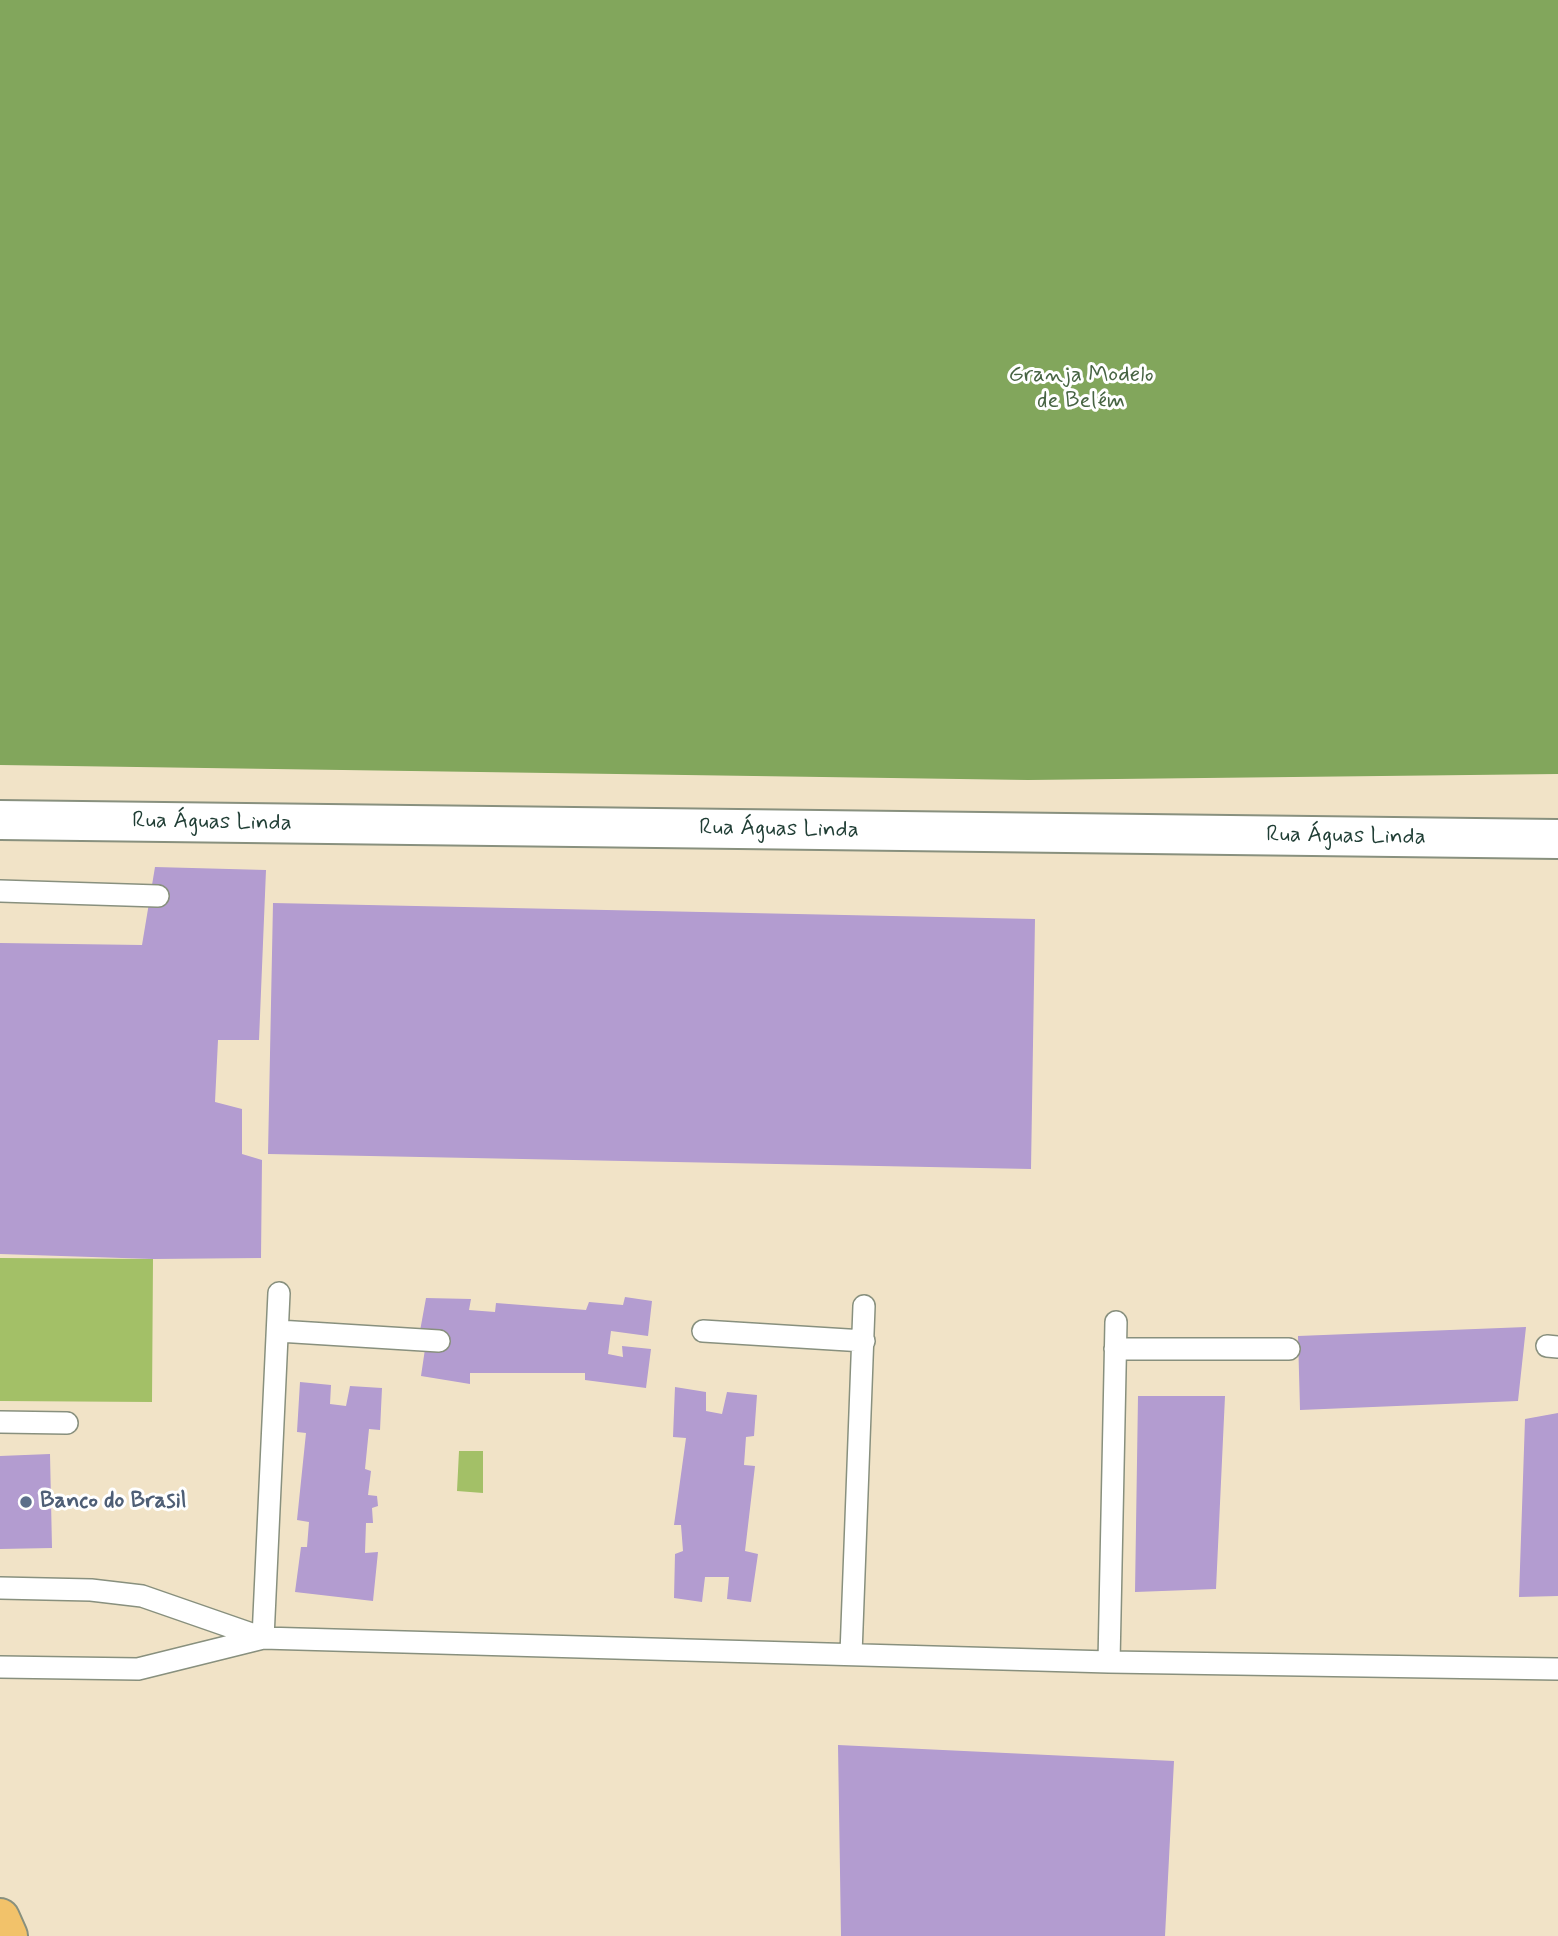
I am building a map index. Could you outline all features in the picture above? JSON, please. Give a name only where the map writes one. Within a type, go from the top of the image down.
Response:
[{"type":"highway","points":[[0,1918],[8,1936]]},
{"type":"street","name":"Rua Águas Linda","points":[[0,820],[1558,839]]},
{"type":"lane","points":[[0,891],[158,896]]},
{"type":"lane","points":[[263,1638],[279,1293]]},
{"type":"lane","points":[[851,1654],[864,1306]]},
{"type":"lane","points":[[1109,1662],[1116,1322]]},
{"type":"lane","points":[[278,1331],[439,1341]]},
{"type":"lane","points":[[703,1331],[864,1342]]},
{"type":"lane","points":[[1115,1349],[1289,1349]]},
{"type":"lane","points":[[0,1422],[67,1423]]},
{"type":"lane","points":[[0,1588],[127,1593],[263,1638]]},
{"type":"lane","points":[[0,1667],[138,1669],[263,1638],[1109,1662],[1558,1669]]},
{"type":"green space","name":"Granja Modelo de Belém","points":[[0,0],[1558,0],[1558,774],[1028,780],[0,765]]},
{"type":"green space","points":[[0,1258],[153,1259],[152,1402],[0,1401]]},
{"type":"green space","points":[[459,1451],[483,1451],[483,1493],[457,1491]]},
{"type":"building","points":[[155,867],[266,870],[259,1040],[218,1040],[215,1102],[242,1109],[242,1154],[262,1160],[261,1258],[153,1259],[0,1254],[0,943],[142,945]]},
{"type":"building","points":[[273,903],[1035,919],[1031,1169],[268,1154]]},
{"type":"building","points":[[625,1297],[652,1301],[648,1336],[611,1331],[608,1354],[623,1357],[622,1346],[651,1349],[646,1388],[585,1380],[585,1373],[470,1373],[470,1384],[421,1376],[425,1349],[443,1348],[448,1334],[420,1331],[426,1298],[471,1299],[469,1310],[495,1312],[496,1303],[586,1310],[589,1302],[623,1305]]},
{"type":"building","points":[[1526,1327],[1518,1401],[1300,1410],[1298,1336]]},
{"type":"building","points":[[300,1382],[331,1385],[330,1404],[346,1406],[350,1386],[382,1388],[380,1430],[369,1429],[365,1469],[371,1471],[368,1495],[377,1496],[378,1506],[372,1508],[373,1523],[366,1523],[365,1553],[378,1552],[373,1601],[295,1592],[301,1547],[307,1547],[309,1522],[297,1520],[306,1433],[297,1432]]},
{"type":"building","points":[[675,1387],[706,1392],[706,1411],[722,1414],[727,1392],[757,1395],[754,1436],[746,1437],[744,1465],[755,1466],[745,1551],[758,1554],[751,1602],[727,1599],[729,1577],[705,1577],[702,1602],[674,1598],[675,1554],[683,1551],[681,1525],[674,1525],[686,1438],[673,1437]]},
{"type":"building","points":[[1138,1396],[1225,1396],[1216,1589],[1135,1592]]},
{"type":"building","points":[[1558,1413],[1558,1596],[1519,1597],[1525,1419]]},
{"type":"building","name":"Banco do Brasil","points":[[50,1454],[52,1548],[0,1549],[0,1456]]},
{"type":"building","points":[[838,1745],[1174,1761],[1165,1936],[841,1936]]},
{"type":"place","name":"Banco do Brasil","points":[[26,1502]]}]
